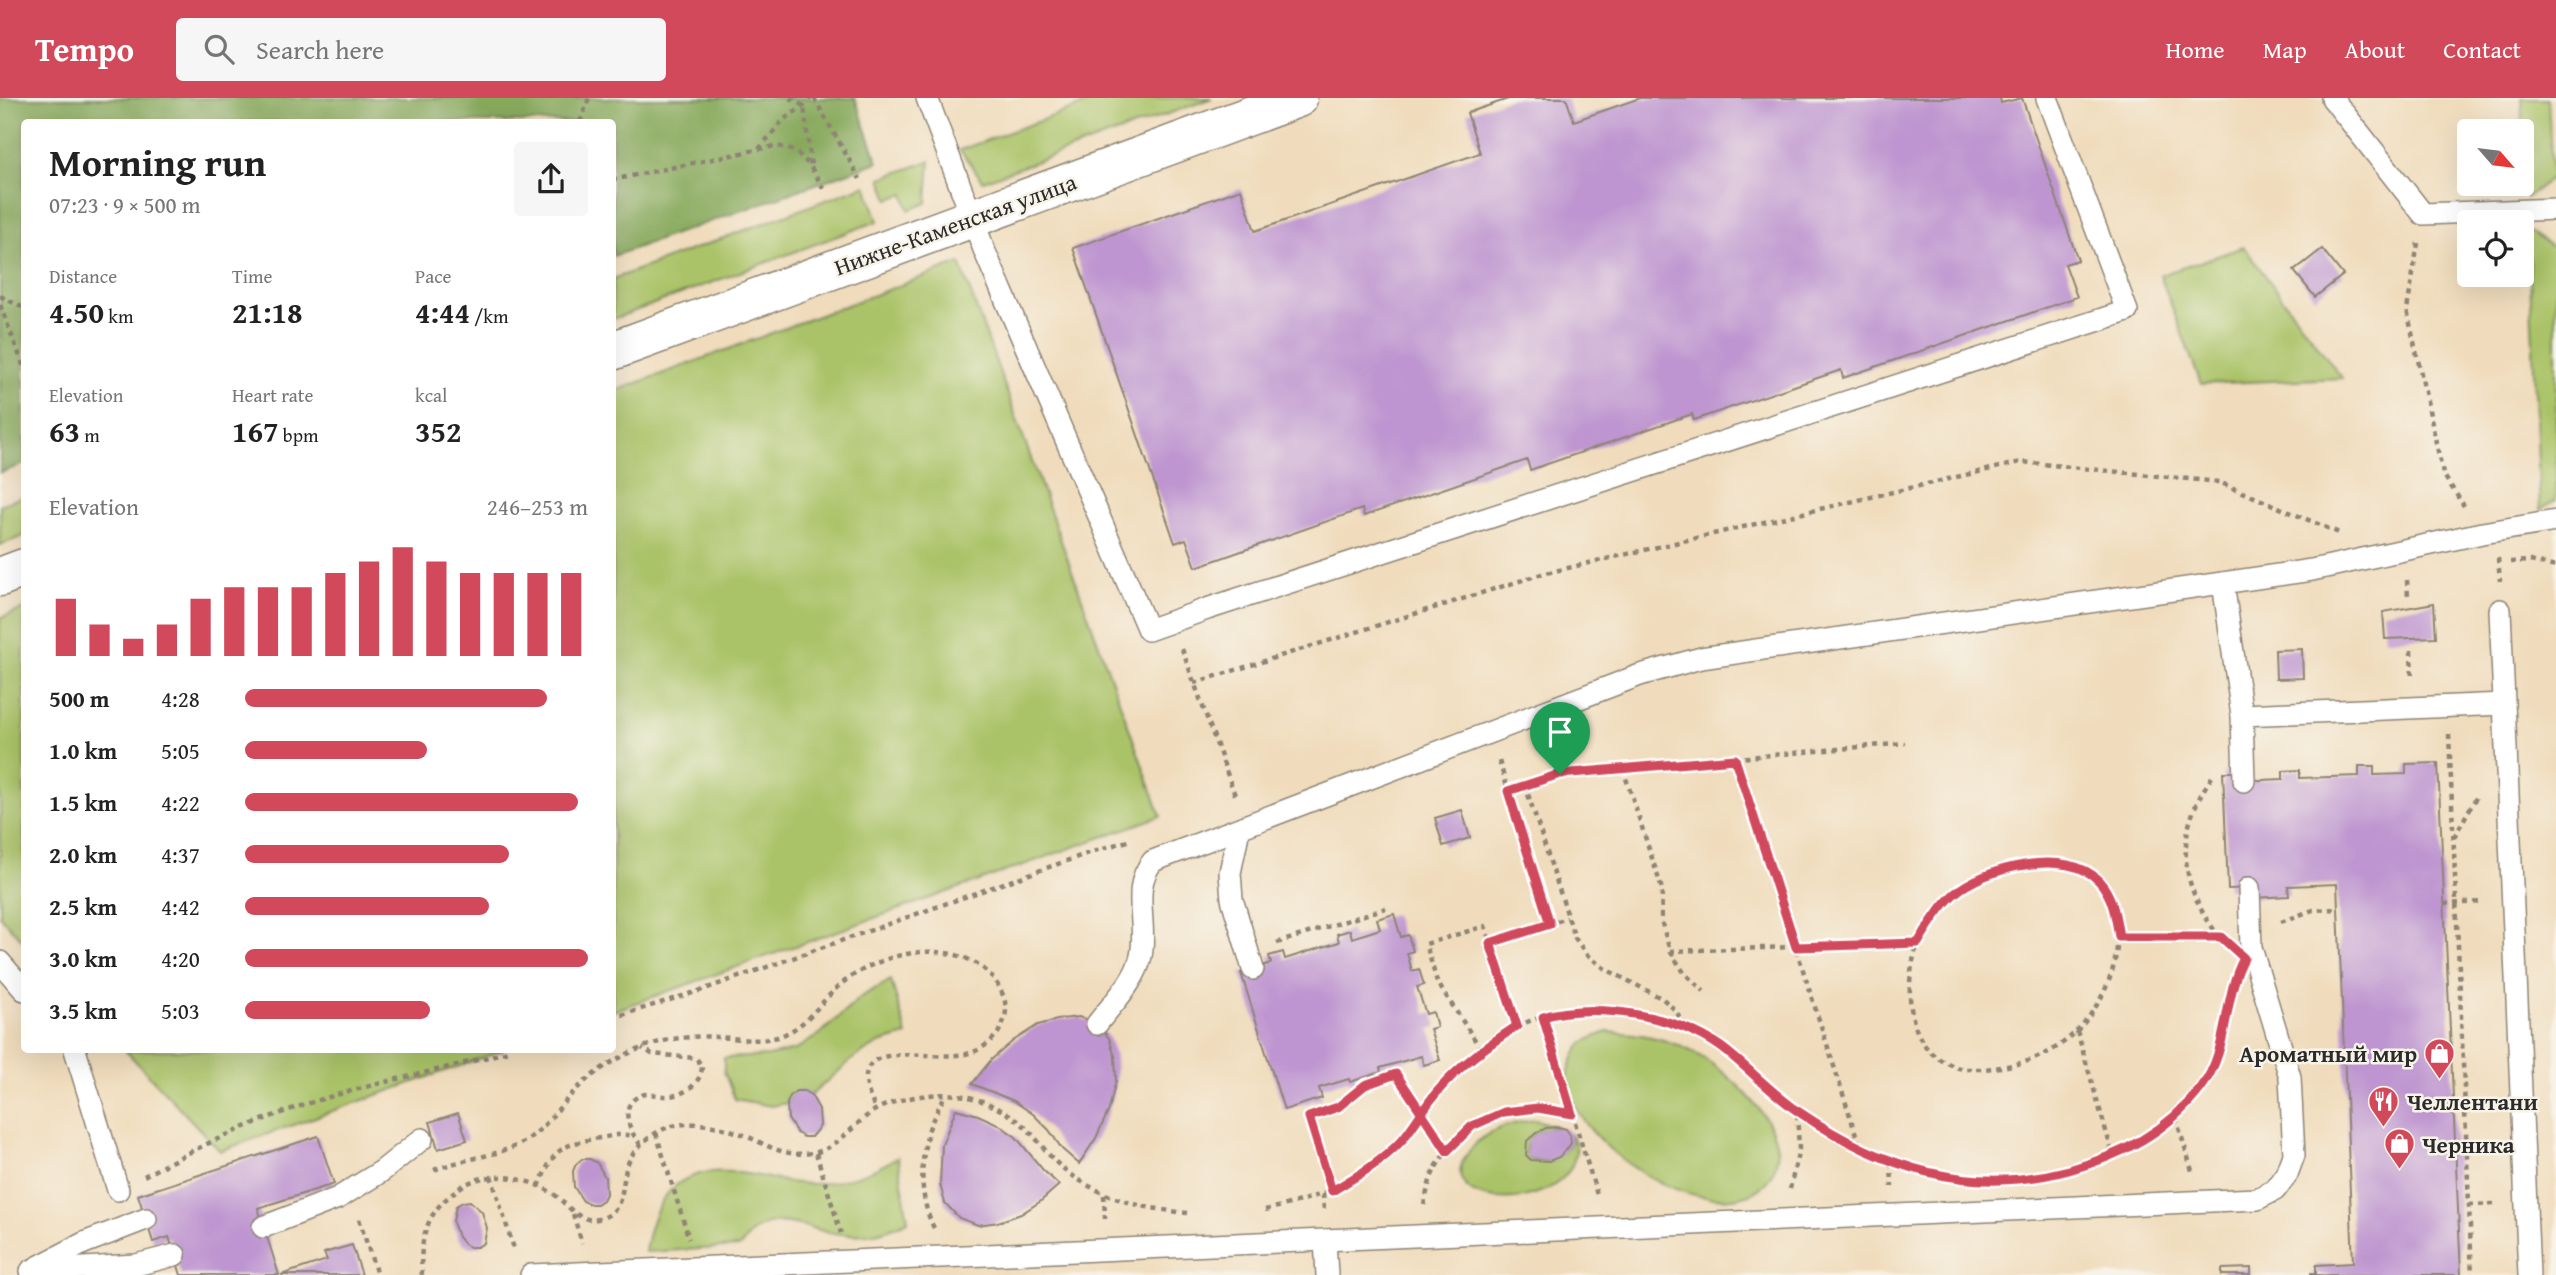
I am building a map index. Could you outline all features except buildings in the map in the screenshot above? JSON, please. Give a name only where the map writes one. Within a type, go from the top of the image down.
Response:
[{"type":"street","name":"Нижне-Каменская улица","points":[[616,350],[1298,98]]},
{"type":"street","points":[[0,577],[21,569]]},
{"type":"lane","points":[[928,98],[971,218],[1148,631],[2127,311],[2047,98]]},
{"type":"lane","points":[[2332,98],[2423,214],[2556,209]]},
{"type":"lane","points":[[1097,1024],[1136,972],[1142,955],[1141,884],[1144,871],[1153,861],[1640,675],[1701,658],[2312,570],[2482,533],[2556,521]]},
{"type":"lane","points":[[2223,583],[2242,715],[2244,781]]},
{"type":"lane","points":[[2500,610],[2529,1275]]},
{"type":"lane","points":[[2242,715],[2504,704]]},
{"type":"lane","points":[[1242,827],[1230,873],[1231,899],[1250,960]]},
{"type":"lane","points":[[525,1269],[698,1268],[2257,1199],[2275,1190],[2287,1174],[2294,1156],[2290,1077],[2247,953],[2249,888]]},
{"type":"lane","points":[[0,962],[21,986]]},
{"type":"lane","points":[[76,1053],[118,1189]]},
{"type":"lane","points":[[263,1227],[338,1198],[382,1171],[422,1139]]},
{"type":"lane","points":[[27,1273],[84,1243],[146,1219]]},
{"type":"lane","points":[[1325,1240],[1326,1275]]},
{"type":"lane","points":[[27,1273],[136,1265],[175,1255]]},
{"type":"path","points":[[581,119],[589,98]]},
{"type":"path","points":[[790,98],[804,107]]},
{"type":"path","points":[[758,149],[783,120],[813,98],[860,179]]},
{"type":"path","points":[[804,107],[811,167]]},
{"type":"path","points":[[616,179],[758,149],[786,147],[798,152],[811,167],[825,191]]},
{"type":"path","points":[[2423,214],[2407,310],[2442,474],[2482,533]]},
{"type":"path","points":[[0,296],[21,306]]},
{"type":"path","points":[[0,305],[21,359]]},
{"type":"path","points":[[0,322],[6,319]]},
{"type":"path","points":[[1194,683],[1542,573],[2021,462],[2219,482],[2387,554]]},
{"type":"path","points":[[2498,562],[2530,561],[2556,567]]},
{"type":"path","points":[[2407,576],[2408,597]]},
{"type":"path","points":[[1172,622],[1242,827]]},
{"type":"path","points":[[2449,740],[2472,1275]]},
{"type":"path","points":[[1508,791],[1560,774],[1905,743]]},
{"type":"path","points":[[1496,753],[1550,924]]},
{"type":"path","points":[[1735,759],[1861,1150]]},
{"type":"path","points":[[1623,769],[1662,889],[1661,920],[1670,951],[1685,974],[1704,991]]},
{"type":"path","points":[[2209,782],[2189,822],[2185,847],[2186,870],[2204,918],[2221,937],[2247,953]]},
{"type":"path","points":[[1525,785],[1575,938],[1587,955],[1604,968],[1673,1007],[1691,1031]]},
{"type":"path","points":[[616,1017],[702,990],[1103,848],[1130,841]]},
{"type":"path","points":[[2023,863],[2081,869],[2099,881],[2114,907],[2119,937],[2112,970],[2099,1003],[2077,1031],[2053,1050],[2026,1062],[1988,1069],[1961,1069],[1937,1058],[1920,1039],[1912,1013],[1909,978],[1918,943],[1934,917],[1954,893],[1991,872],[2023,863]]},
{"type":"path","points":[[2444,904],[2513,901]]},
{"type":"path","points":[[1250,960],[1386,908]]},
{"type":"path","points":[[2038,1176],[2069,1170],[2113,1155],[2142,1142],[2176,1118],[2203,1085],[2221,1048],[2231,992],[2247,953],[2268,930],[2289,917],[2313,910],[2337,909]]},
{"type":"path","points":[[1490,943],[1567,918]]},
{"type":"path","points":[[1481,1049],[1437,982],[1426,944],[1485,926],[1517,1026]]},
{"type":"path","points":[[2119,937],[2221,937]]},
{"type":"path","points":[[1670,951],[1918,943]]},
{"type":"path","points":[[424,1175],[447,1165],[523,1142],[548,1124],[571,1094],[620,1056],[677,1038],[715,1037],[743,1040],[784,1035],[804,1022],[841,984],[876,964],[911,953],[937,950],[955,954],[976,964],[990,975],[1001,991],[1006,1009],[1002,1027],[993,1041],[973,1052],[952,1056],[899,1053],[883,1055],[872,1062],[867,1073],[867,1091],[876,1110]]},
{"type":"path","points":[[1257,1212],[1310,1200],[1359,1176],[1401,1141],[1437,1092],[1481,1049],[1517,1026],[1564,1011],[1617,1012],[1659,1020],[1691,1031],[1718,1045],[1797,1111],[1861,1150],[1891,1163],[1932,1174],[1974,1180]]},
{"type":"path","points":[[1543,1017],[1607,1227]]},
{"type":"path","points":[[2077,1031],[2113,1155]]},
{"type":"path","points":[[641,1048],[652,1054],[696,1058],[702,1066],[702,1075],[682,1093],[669,1097],[642,1094],[632,1101],[627,1123],[641,1145]]},
{"type":"path","points":[[118,1189],[260,1119],[351,1091],[463,1065],[501,1053]]},
{"type":"path","points":[[1332,1191],[1309,1117],[1338,1107],[1365,1085],[1396,1074],[1447,1151]]},
{"type":"path","points":[[945,1096],[927,1134],[921,1177],[928,1219],[948,1257]]},
{"type":"path","points":[[422,1275],[420,1251],[428,1223],[444,1199],[468,1182],[491,1176],[519,1179],[550,1192],[573,1213],[587,1219],[603,1217],[615,1209],[622,1196],[629,1160],[641,1145],[656,1133],[678,1124],[707,1125],[734,1131],[768,1148],[793,1155],[816,1153],[837,1142],[876,1110],[909,1098],[965,1096],[999,1110],[1026,1127],[1044,1151],[1068,1172],[1104,1195],[1150,1209],[1194,1214]]},
{"type":"path","points":[[1424,1236],[1424,1206],[1432,1177],[1447,1151],[1472,1126],[1504,1112],[1538,1108],[1572,1114]]},
{"type":"path","points":[[1772,1220],[1791,1186],[1800,1149],[1797,1111]]},
{"type":"path","points":[[2176,1118],[2201,1202]]},
{"type":"path","points":[[539,1187],[547,1167],[556,1154],[568,1145],[581,1139],[601,1138],[618,1133],[633,1136]]},
{"type":"path","points":[[656,1133],[698,1268]]},
{"type":"path","points":[[816,1153],[850,1261]]},
{"type":"path","points":[[491,1176],[525,1269]]},
{"type":"path","points":[[362,1227],[377,1275]]},
{"type":"green space","points":[[0,98],[855,98],[878,162],[616,255],[616,119],[21,119],[21,465],[0,473]]},
{"type":"green space","points":[[1102,98],[1212,98],[983,181],[960,150]]},
{"type":"green space","points":[[2522,98],[2548,98],[2552,178],[2534,192],[2534,119],[2523,119]]},
{"type":"green space","points":[[930,161],[927,203],[909,210],[904,194],[889,199],[881,178]]},
{"type":"green space","points":[[866,185],[878,221],[616,318],[616,278]]},
{"type":"green space","points":[[2534,235],[2555,249],[2556,272],[2556,500],[2540,510],[2530,287],[2534,287]]},
{"type":"green space","points":[[2244,247],[2342,378],[2201,384],[2160,275]]},
{"type":"green space","points":[[960,263],[1161,816],[616,1010],[616,391]]},
{"type":"green space","points":[[21,497],[21,537],[0,545],[0,505]]},
{"type":"green space","points":[[21,610],[21,939],[0,916],[0,618]]},
{"type":"green space","points":[[891,980],[907,1035],[879,1043],[854,1058],[811,1095],[797,1092],[787,1103],[771,1106],[735,1099],[724,1072],[724,1058],[769,1056],[795,1050],[820,1034],[862,996]]},
{"type":"green space","points":[[1607,1032],[1645,1036],[1680,1046],[1703,1058],[1731,1079],[1759,1109],[1776,1142],[1777,1159],[1764,1185],[1750,1194],[1732,1198],[1711,1198],[1689,1193],[1644,1174],[1605,1145],[1578,1111],[1568,1086],[1568,1076],[1581,1046]]},
{"type":"green space","points":[[128,1053],[496,1053],[220,1151]]},
{"type":"green space","points":[[1536,1120],[1558,1127],[1540,1131],[1531,1137],[1526,1154],[1531,1160],[1554,1159],[1571,1143],[1570,1135],[1574,1141],[1574,1160],[1562,1178],[1544,1191],[1521,1197],[1498,1198],[1478,1194],[1464,1184],[1461,1169],[1476,1143],[1500,1128]]},
{"type":"green space","points":[[898,1157],[908,1221],[889,1229],[845,1234],[783,1222],[763,1226],[754,1231],[740,1247],[645,1252],[654,1217],[661,1203],[682,1181],[695,1175],[732,1172],[791,1182],[824,1183],[857,1176]]},
{"type":"place","name":"Ароматный мир","points":[[2440,1080]]},
{"type":"place","name":"Челлентани","points":[[2384,1128]]},
{"type":"place","name":"Черника","points":[[2399,1171]]},
{"type":"route","points":[[1560,774],[1508,791],[1550,924],[1490,943],[1517,1026],[1481,1049],[1437,1092],[1422,1112],[1401,1141],[1359,1176],[1332,1191],[1309,1117],[1338,1107],[1365,1085],[1396,1074],[1422,1112],[1447,1151],[1472,1126],[1504,1112],[1538,1108],[1572,1114],[1543,1017],[1564,1011],[1617,1012],[1659,1020],[1691,1031],[1718,1045],[1797,1111],[1861,1150],[1891,1163],[1932,1174],[1974,1180],[2017,1179],[2059,1172],[2100,1161],[2142,1142],[2176,1118],[2203,1085],[2221,1048],[2231,992],[2244,958],[2221,937],[2119,937],[2114,907],[2099,881],[2081,869],[2023,863],[1991,872],[1954,893],[1934,917],[1918,943],[1796,947],[1735,759],[1560,774]]}]
